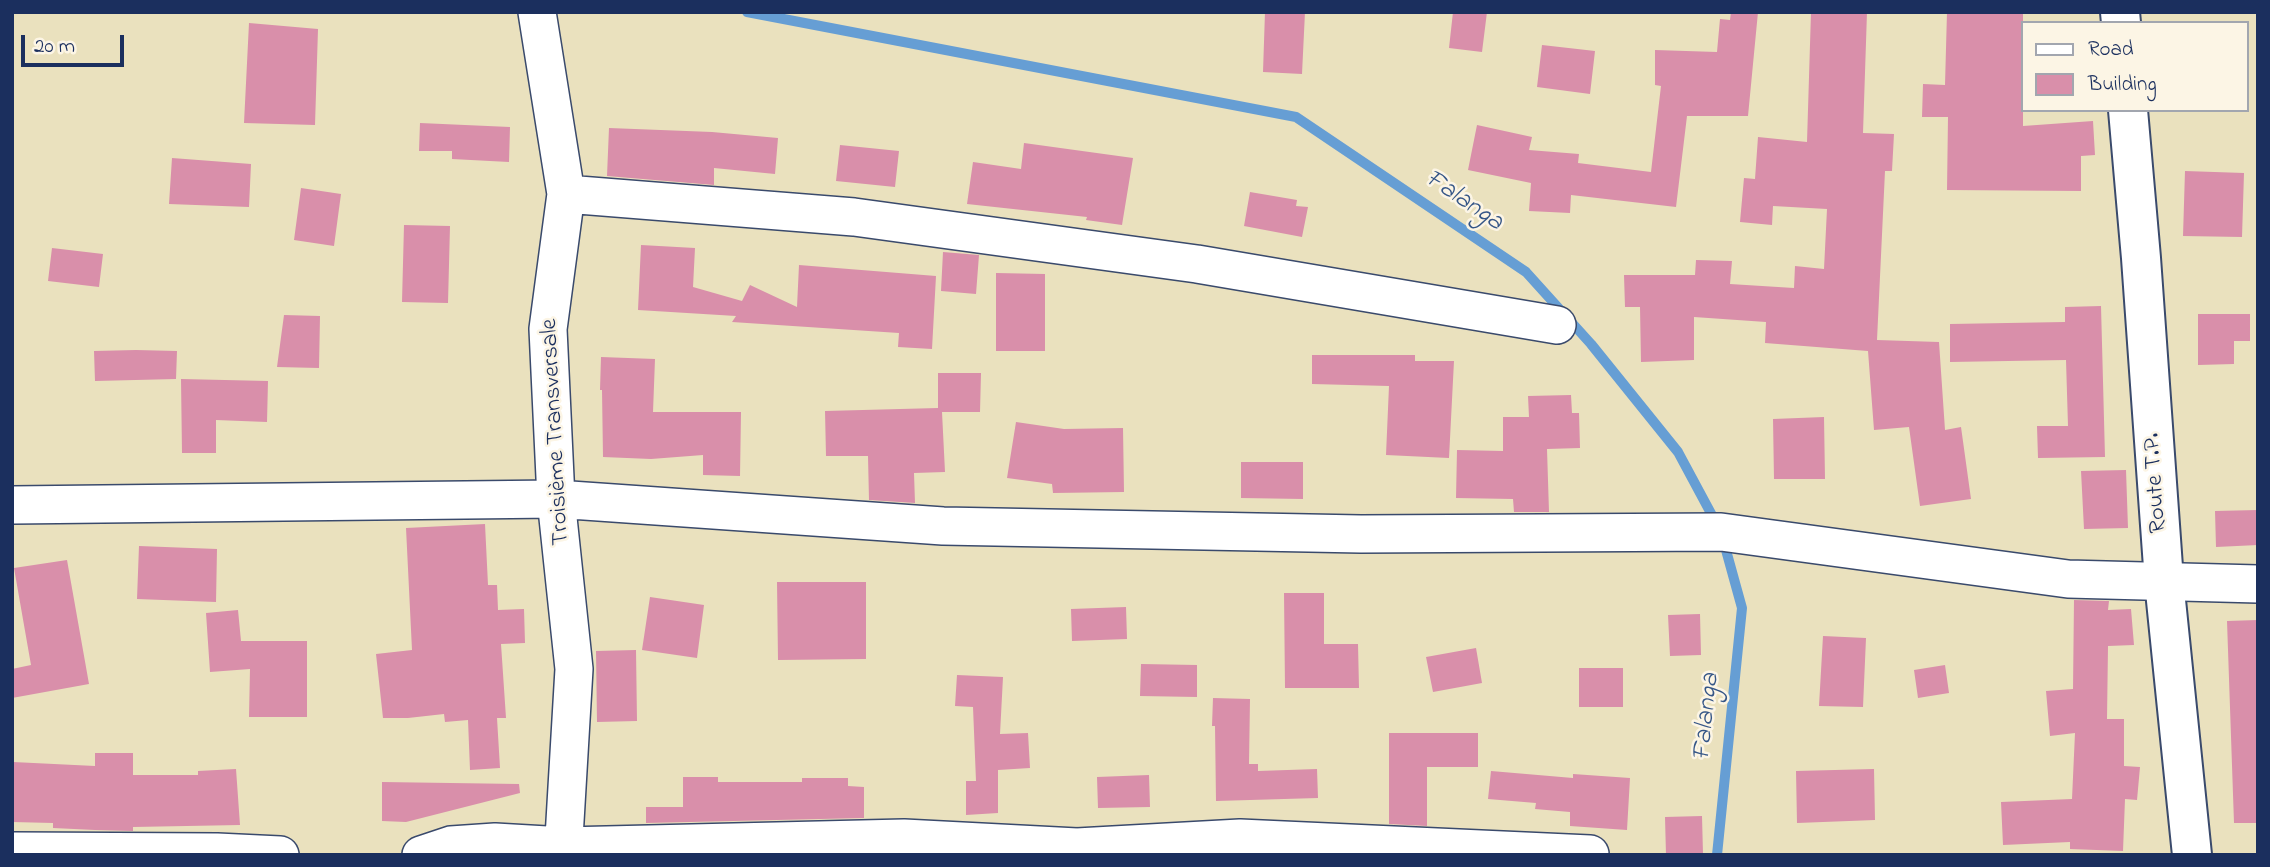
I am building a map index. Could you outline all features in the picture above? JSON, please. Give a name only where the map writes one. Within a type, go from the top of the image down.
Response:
[{"type":"street","name":"Troisième Transversale","points":[[537,12],[566,194],[548,329],[556,499],[575,669],[564,850]]},
{"type":"street","name":"Route T.P.","points":[[2128,112],[2164,581],[2192,855]]},
{"type":"street","points":[[566,194],[854,217],[1197,264],[1557,325]]},
{"type":"street","points":[[12,505],[556,499],[943,526],[1361,534],[1721,532],[2068,579],[2258,584]]},
{"type":"street","points":[[421,855],[451,845],[495,842],[564,850],[904,838],[1077,847],[1240,838],[1590,854]]},
{"type":"street","points":[[12,851],[280,855]]},
{"type":"building","points":[[1265,12],[1305,12],[1302,74],[1263,72]]},
{"type":"building","points":[[1453,12],[1487,12],[1482,52],[1449,48]]},
{"type":"building","points":[[1731,12],[1758,12],[1748,116],[1687,116],[1676,207],[1571,195],[1570,213],[1529,211],[1531,183],[1468,170],[1477,125],[1532,137],[1529,150],[1579,154],[1578,163],[1651,172],[1661,86],[1655,85],[1655,50],[1717,52],[1720,19],[1730,20]]},
{"type":"building","points":[[1811,12],[1867,12],[1863,133],[1894,134],[1892,171],[1885,171],[1877,340],[1939,342],[1945,430],[1961,427],[1971,499],[1920,506],[1909,427],[1874,430],[1868,351],[1765,343],[1766,322],[1694,317],[1694,360],[1641,362],[1640,307],[1625,307],[1624,275],[1695,275],[1696,260],[1732,261],[1730,284],[1794,288],[1795,266],[1824,269],[1827,209],[1773,206],[1772,225],[1740,222],[1744,178],[1755,179],[1758,137],[1807,142]]},
{"type":"building","points":[[1947,12],[2023,12],[2023,126],[2093,121],[2095,155],[2081,156],[2081,191],[1947,190],[1948,117],[1922,117],[1923,84],[1945,85]]},
{"type":"building","points":[[249,23],[318,29],[315,125],[244,123]]},
{"type":"building","points":[[1542,45],[1595,51],[1590,94],[1537,87]]},
{"type":"building","points":[[420,123],[510,127],[509,162],[452,159],[452,151],[419,151]]},
{"type":"building","points":[[609,128],[778,138],[775,174],[714,168],[714,185],[607,176]]},
{"type":"building","points":[[1024,143],[1133,158],[1122,225],[1086,220],[1087,217],[967,204],[973,162],[1021,169]]},
{"type":"building","points":[[840,145],[899,151],[895,187],[836,181]]},
{"type":"building","points":[[172,158],[251,164],[249,207],[169,204]]},
{"type":"building","points":[[2185,171],[2244,173],[2242,237],[2183,236]]},
{"type":"building","points":[[301,188],[341,194],[334,246],[294,240]]},
{"type":"building","points":[[1250,192],[1297,200],[1296,206],[1308,207],[1302,237],[1244,226]]},
{"type":"building","points":[[404,225],[450,226],[448,303],[402,302]]},
{"type":"building","points":[[641,245],[695,248],[693,287],[742,301],[750,285],[797,307],[799,265],[936,276],[932,349],[898,347],[899,333],[732,322],[736,316],[638,310]]},
{"type":"building","points":[[52,248],[103,254],[99,287],[48,281]]},
{"type":"building","points":[[943,252],[979,255],[976,294],[941,291]]},
{"type":"building","points":[[996,273],[1045,274],[1045,351],[996,351]]},
{"type":"building","points":[[2101,306],[2105,457],[2038,458],[2037,426],[2068,426],[2066,360],[1950,362],[1950,324],[2065,322],[2065,307]]},
{"type":"building","points":[[2198,314],[2250,314],[2250,341],[2234,341],[2234,364],[2198,365]]},
{"type":"building","points":[[284,315],[320,316],[319,368],[277,367]]},
{"type":"building","points":[[94,351],[177,351],[176,379],[95,381]]},
{"type":"building","points":[[1312,355],[1415,355],[1415,361],[1454,361],[1449,458],[1386,455],[1389,386],[1312,384]]},
{"type":"building","points":[[601,357],[655,359],[653,412],[741,412],[740,476],[703,475],[703,455],[651,459],[603,457]]},
{"type":"building","points":[[938,373],[981,373],[980,412],[942,412],[945,472],[914,473],[915,503],[869,500],[868,456],[826,456],[825,411],[938,408]]},
{"type":"building","points":[[181,379],[268,381],[267,422],[216,420],[216,453],[182,453]]},
{"type":"building","points":[[1571,395],[1572,413],[1579,413],[1580,448],[1547,449],[1549,512],[1514,512],[1513,499],[1456,498],[1457,450],[1503,451],[1503,417],[1529,417],[1528,396]]},
{"type":"building","points":[[1824,417],[1825,479],[1774,479],[1773,419]]},
{"type":"building","points":[[1016,422],[1064,429],[1123,428],[1124,492],[1053,493],[1052,484],[1007,478]]},
{"type":"building","points":[[1241,462],[1303,462],[1303,499],[1241,498]]},
{"type":"building","points":[[2126,470],[2128,528],[2084,529],[2081,471]]},
{"type":"building","points":[[2258,510],[2258,545],[2216,547],[2215,511]]},
{"type":"building","points":[[485,524],[488,585],[497,585],[498,610],[524,609],[525,643],[501,644],[506,718],[497,718],[500,768],[470,770],[468,720],[445,722],[444,714],[383,718],[376,654],[412,650],[406,528]]},
{"type":"building","points":[[139,546],[217,549],[216,602],[137,599]]},
{"type":"building","points":[[67,560],[89,684],[12,698],[12,669],[31,665],[14,568]]},
{"type":"building","points":[[777,582],[866,582],[866,659],[778,660]]},
{"type":"building","points":[[1284,593],[1324,593],[1324,644],[1358,644],[1359,688],[1285,688]]},
{"type":"building","points":[[650,597],[704,605],[697,658],[642,650]]},
{"type":"building","points":[[2074,600],[2109,601],[2108,610],[2131,609],[2134,645],[2108,646],[2107,719],[2124,719],[2124,766],[2140,767],[2137,800],[2125,799],[2123,851],[2070,849],[2070,842],[2003,845],[2001,802],[2072,799],[2075,733],[2050,736],[2046,691],[2073,689]]},
{"type":"building","points":[[1126,607],[1127,639],[1072,641],[1071,609]]},
{"type":"building","points":[[238,610],[241,641],[307,641],[307,717],[249,717],[250,669],[210,672],[206,613]]},
{"type":"building","points":[[1700,614],[1701,655],[1670,656],[1668,615]]},
{"type":"building","points":[[2258,620],[2258,823],[2234,823],[2227,621]]},
{"type":"building","points":[[1823,636],[1866,638],[1863,707],[1819,706]]},
{"type":"building","points":[[1476,648],[1482,683],[1433,692],[1426,657]]},
{"type":"building","points":[[636,650],[637,721],[597,722],[596,651]]},
{"type":"building","points":[[1141,664],[1197,665],[1197,697],[1140,696]]},
{"type":"building","points":[[1945,665],[1949,693],[1918,698],[1914,670]]},
{"type":"building","points":[[1579,668],[1623,668],[1623,707],[1579,707]]},
{"type":"building","points":[[957,675],[1003,677],[1000,734],[1028,733],[1030,768],[998,770],[998,813],[966,815],[966,781],[976,781],[973,707],[955,706]]},
{"type":"building","points":[[1213,698],[1250,699],[1249,764],[1258,764],[1258,771],[1317,769],[1318,798],[1216,801]]},
{"type":"building","points":[[1389,733],[1478,733],[1478,767],[1427,767],[1427,826],[1389,824]]},
{"type":"building","points":[[95,753],[133,753],[133,775],[198,775],[198,771],[236,769],[240,825],[133,827],[133,831],[53,828],[53,823],[12,822],[13,762],[95,766]]},
{"type":"building","points":[[1874,769],[1875,820],[1797,823],[1796,771]]},
{"type":"building","points":[[1491,771],[1573,778],[1573,774],[1630,778],[1627,830],[1570,826],[1570,812],[1535,809],[1536,803],[1488,799]]},
{"type":"building","points":[[1149,775],[1150,807],[1098,808],[1097,777]]},
{"type":"building","points":[[683,777],[718,777],[718,782],[802,782],[802,778],[848,778],[848,786],[864,787],[864,818],[646,823],[646,807],[683,807]]},
{"type":"building","points":[[382,782],[519,784],[520,793],[406,822],[382,821]]},
{"type":"building","points":[[1702,816],[1703,854],[1666,855],[1665,817]]},
{"type":"waterway","name":"Falanga","points":[[747,12],[1296,117],[1526,272],[1591,344],[1678,452],[1721,532],[1742,608],[1717,855]]}]
